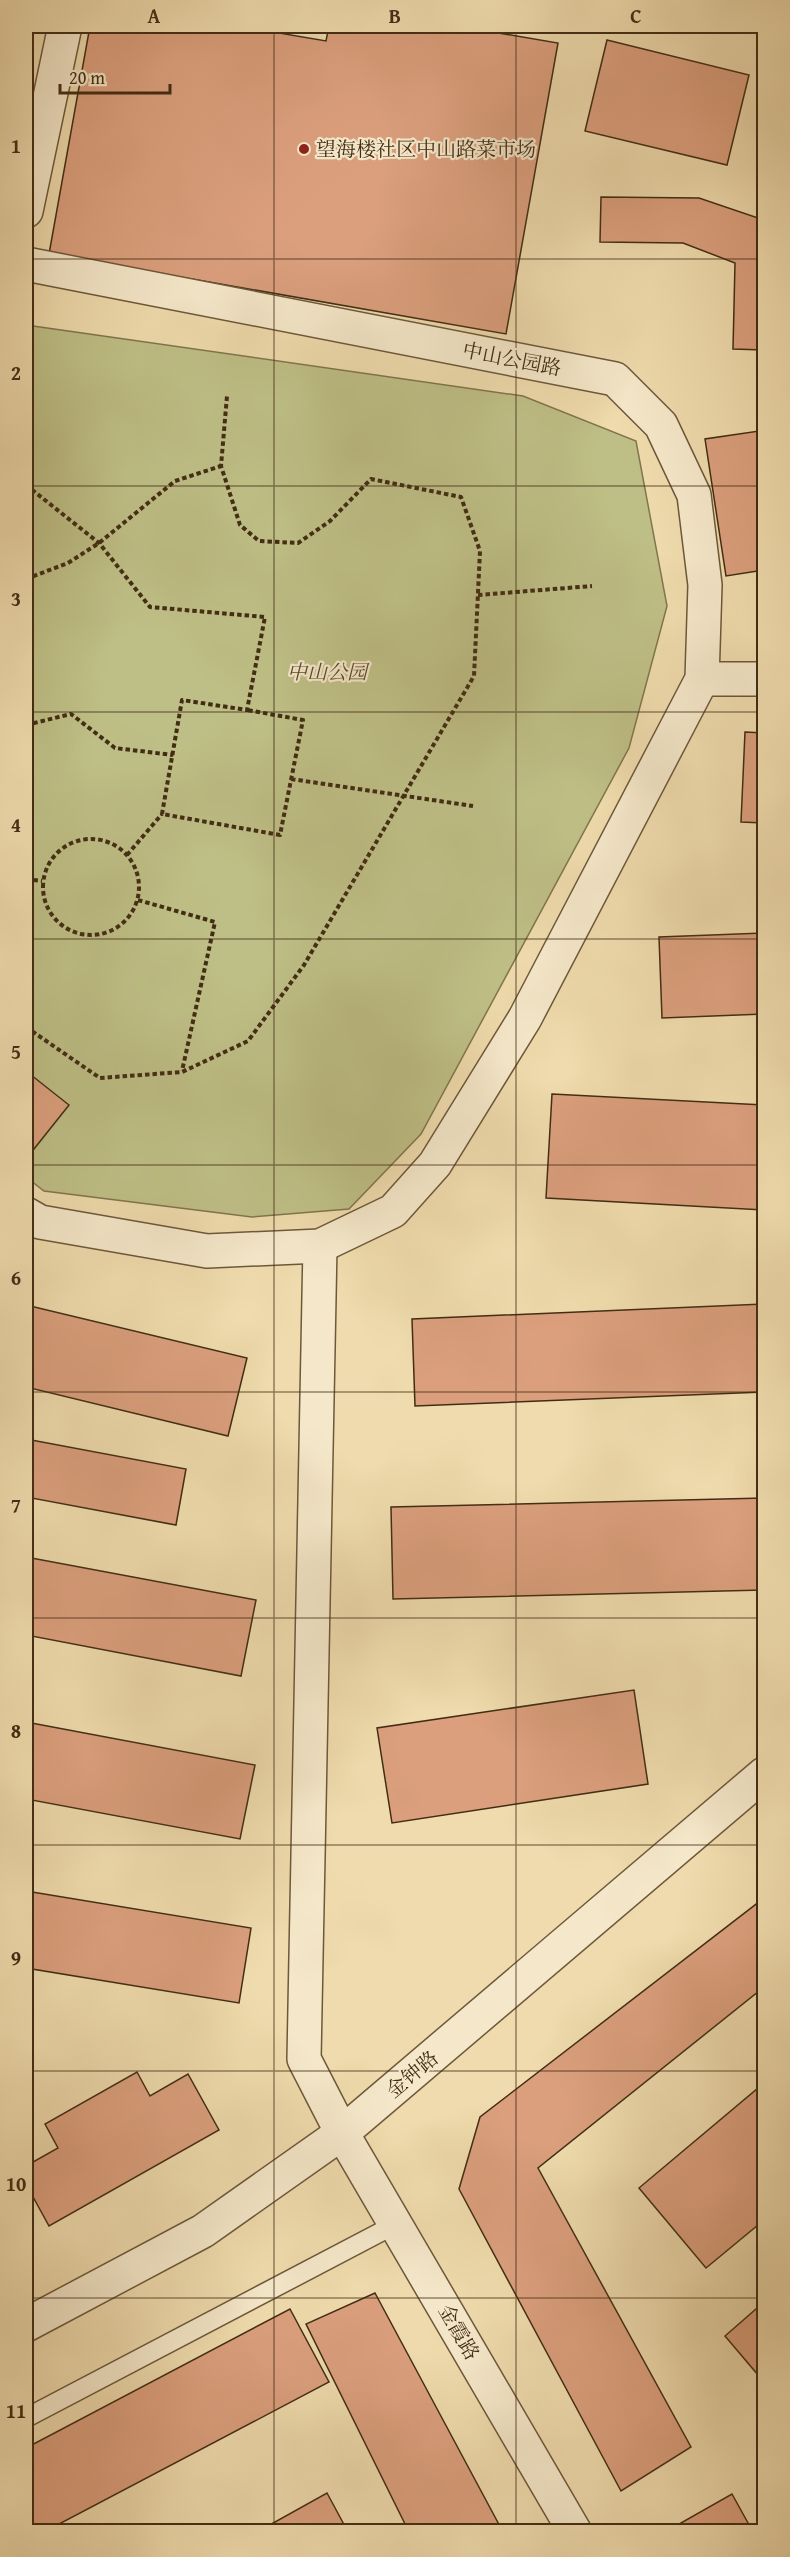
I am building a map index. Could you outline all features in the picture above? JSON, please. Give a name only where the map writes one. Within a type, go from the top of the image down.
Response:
[{"type":"street","points":[[26,211],[65,26]]},
{"type":"street","name":"中山公园路","points":[[26,264],[615,379],[662,425],[694,495],[705,585],[702,679]]},
{"type":"street","points":[[26,1214],[40,1222],[207,1251],[320,1246],[393,1211],[435,1164],[525,1018],[702,679],[765,679]]},
{"type":"street","name":"金霞路","points":[[320,1246],[304,2060],[342,2133],[575,2532]]},
{"type":"street","name":"金钟路","points":[[26,2325],[203,2231],[342,2133],[765,1774]]},
{"type":"lane","points":[[26,2418],[396,2224]]},
{"type":"path","points":[[26,1027],[100,1078],[182,1072],[248,1041],[304,965],[474,676],[480,551],[461,497],[371,479],[330,521],[298,543],[259,542],[240,525],[221,466],[227,396]]},
{"type":"path","points":[[26,579],[68,563],[99,543],[175,482],[221,466]]},
{"type":"path","points":[[26,485],[99,543],[150,607],[265,617],[247,710]]},
{"type":"path","points":[[478,595],[592,586]]},
{"type":"path","points":[[127,855],[162,814],[182,700],[303,720],[280,835],[162,814]]},
{"type":"path","points":[[26,725],[70,714],[115,748],[173,755]]},
{"type":"path","points":[[291,779],[474,806]]},
{"type":"path","points":[[84,839],[108,842],[127,855],[136,868],[139,884],[138,900],[131,915],[120,926],[105,934],[89,936],[74,933],[59,925],[49,912],[43,898],[42,881],[47,866],[56,853],[69,844],[84,839]]},
{"type":"path","points":[[26,879],[42,881]]},
{"type":"path","points":[[138,900],[215,922],[182,1072]]},
{"type":"green space","name":"中山公园","points":[[26,325],[523,396],[636,441],[667,606],[629,748],[421,1134],[349,1209],[252,1217],[44,1191],[26,1177]]},
{"type":"building","name":"望海楼社区中山路菜市场","points":[[90,26],[238,26],[326,41],[329,26],[457,26],[558,43],[506,334],[49,254]]},
{"type":"building","points":[[607,40],[749,75],[727,165],[585,131]]},
{"type":"building","points":[[601,197],[699,198],[764,220],[764,350],[733,349],[735,263],[683,243],[600,242]]},
{"type":"building","points":[[759,431],[764,465],[764,570],[726,576],[705,439]]},
{"type":"building","points":[[745,732],[764,733],[764,823],[741,822]]},
{"type":"building","points":[[764,933],[764,1014],[662,1018],[659,937]]},
{"type":"building","points":[[26,1071],[69,1105],[26,1159]]},
{"type":"building","points":[[552,1094],[764,1105],[764,1210],[546,1198]]},
{"type":"building","points":[[764,1304],[764,1392],[415,1406],[412,1319]]},
{"type":"building","points":[[26,1305],[247,1358],[228,1436],[26,1387]]},
{"type":"building","points":[[26,1439],[186,1469],[176,1525],[26,1497]]},
{"type":"building","points":[[764,1498],[764,1590],[393,1599],[391,1507]]},
{"type":"building","points":[[26,1557],[256,1600],[241,1676],[26,1635]]},
{"type":"building","points":[[634,1690],[648,1784],[392,1823],[377,1728]]},
{"type":"building","points":[[26,1722],[255,1765],[240,1839],[26,1799]]},
{"type":"building","points":[[26,1891],[251,1928],[239,2003],[26,1968]]},
{"type":"building","points":[[764,1898],[764,1987],[538,2168],[691,2447],[621,2491],[459,2189],[480,2117]]},
{"type":"building","points":[[137,2072],[150,2096],[188,2074],[219,2130],[49,2226],[26,2184],[26,2166],[58,2148],[45,2124]]},
{"type":"building","points":[[764,2083],[764,2220],[706,2268],[639,2188]]},
{"type":"building","points":[[375,2293],[503,2532],[409,2532],[306,2324]]},
{"type":"building","points":[[764,2302],[764,2382],[725,2336]]},
{"type":"building","points":[[290,2309],[329,2382],[44,2532],[32,2532],[26,2519],[26,2448]]},
{"type":"building","points":[[327,2493],[348,2532],[257,2532]]},
{"type":"building","points":[[732,2494],[753,2532],[665,2532]]},
{"type":"place","name":"望海楼社区中山路菜市场","points":[[304,149]]}]
